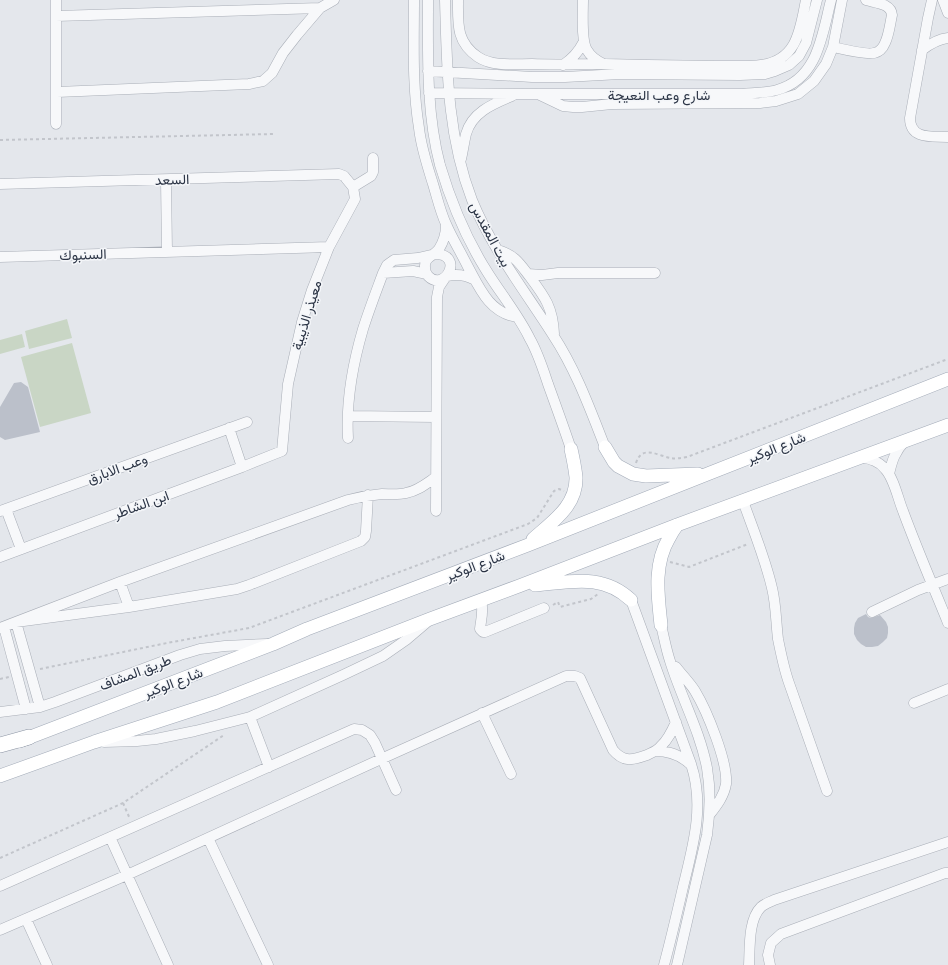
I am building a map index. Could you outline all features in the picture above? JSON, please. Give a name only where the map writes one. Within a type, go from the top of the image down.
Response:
[{"type":"highway","points":[[0,747],[29,737]]},
{"type":"main road","name":"شارع الوكير","points":[[29,737],[273,644],[313,626],[528,545],[948,379]]},
{"type":"main road","points":[[0,776],[94,742],[217,702],[677,525],[945,425]]},
{"type":"main road","points":[[605,447],[618,466],[633,474],[646,476],[710,473]]},
{"type":"main road","points":[[528,545],[564,511],[573,495],[576,477],[571,449]]},
{"type":"main road","points":[[661,625],[658,578],[661,559],[668,538],[677,525]]},
{"type":"main road","points":[[519,586],[587,581],[602,583],[625,594],[631,600]]},
{"type":"street","points":[[56,0],[56,124]]},
{"type":"street","points":[[57,92],[249,84],[263,81],[272,73],[283,53],[320,8],[334,0]]},
{"type":"street","points":[[414,0],[414,78],[419,129],[425,157],[442,214],[446,225],[475,280],[487,299],[495,308],[506,314],[517,317]]},
{"type":"street","name":"بيت المقدس","points":[[428,0],[429,93],[434,136],[444,179],[460,220],[476,253],[494,284],[531,339],[571,449]]},
{"type":"street","name":"بيت المقدس","points":[[445,0],[448,94],[452,125],[466,181],[488,234],[525,293],[554,335],[579,381],[605,447]]},
{"type":"street","name":"شارع وعب النعيجة","points":[[458,0],[458,23],[460,36],[463,42],[480,58],[495,63],[740,66],[760,66],[773,63],[788,53],[794,46],[797,38],[806,0]]},
{"type":"street","points":[[583,0],[583,43],[591,56],[604,64]]},
{"type":"street","name":"شارع وعب النعيجة","points":[[428,72],[546,77],[620,74],[765,74],[775,72],[789,65],[799,56],[806,43],[817,0]]},
{"type":"street","name":"شارع وعب النعيجة","points":[[429,93],[743,94],[764,93],[778,90],[792,84],[804,74],[812,63],[818,51],[831,0]]},
{"type":"street","points":[[538,94],[563,106],[573,107],[612,104],[748,104],[771,102],[798,94],[814,81],[826,64],[832,47],[842,0]]},
{"type":"street","points":[[832,47],[867,54],[879,51],[886,43],[892,11],[886,6],[866,0]]},
{"type":"street","points":[[932,0],[910,124],[912,129],[921,136],[948,137]]},
{"type":"street","points":[[943,0],[948,13]]},
{"type":"street","points":[[56,16],[269,5],[320,8]]},
{"type":"street","points":[[922,50],[933,42],[948,38]]},
{"type":"street","points":[[563,65],[575,56],[583,43]]},
{"type":"street","points":[[461,163],[466,134],[474,118],[491,105],[516,94]]},
{"type":"street","points":[[353,187],[371,176],[373,172],[373,158]]},
{"type":"street","name":"السعد","points":[[0,184],[339,174],[344,176],[353,187]]},
{"type":"street","points":[[442,214],[444,179]]},
{"type":"street","points":[[166,180],[167,252]]},
{"type":"street","name":"معيذر الذيبية","points":[[282,451],[288,384],[293,356],[302,322],[312,290],[329,247],[355,199],[353,187]]},
{"type":"street","points":[[437,297],[424,266],[428,258],[439,249],[444,237],[446,225]]},
{"type":"street","name":"السنبوك","points":[[0,257],[329,247]]},
{"type":"street","points":[[498,250],[504,252],[521,263],[543,295],[552,318],[554,335]]},
{"type":"street","points":[[348,438],[350,396],[357,352],[364,327],[386,265],[389,262],[398,259],[418,258],[440,254],[444,255],[448,258],[451,267],[450,272],[439,287],[437,297],[436,511]]},
{"type":"street","points":[[383,273],[412,271],[435,279],[459,275],[470,277],[475,280]]},
{"type":"street","points":[[543,295],[545,284],[550,278],[558,273]]},
{"type":"street","points":[[528,274],[655,273]]},
{"type":"street","points":[[348,416],[436,417]]},
{"type":"street","name":"وعب الابارق","points":[[21,549],[3,510],[247,422]]},
{"type":"street","points":[[229,428],[242,467]]},
{"type":"street","points":[[890,474],[894,456],[905,441]]},
{"type":"street","name":"ابن الشاطر","points":[[0,557],[282,451]]},
{"type":"street","points":[[861,457],[872,459],[882,465],[890,474],[903,511],[948,623]]},
{"type":"street","points":[[26,709],[2,627],[120,582],[348,500],[368,495],[406,494],[416,490],[436,477]]},
{"type":"street","points":[[16,622],[128,607],[237,589],[361,541],[365,537],[366,531],[368,495]]},
{"type":"street","points":[[743,501],[772,588],[779,640],[789,683],[827,790]]},
{"type":"street","points":[[872,612],[918,590],[948,579]]},
{"type":"street","points":[[120,582],[128,607]]},
{"type":"street","points":[[481,600],[483,614],[480,629],[483,632],[544,608]]},
{"type":"street","points":[[631,600],[691,764],[697,790],[695,838],[664,965]]},
{"type":"street","points":[[94,742],[156,739],[250,717],[343,676],[383,656],[406,640],[430,619]]},
{"type":"street","points":[[16,622],[40,707]]},
{"type":"street","points":[[661,625],[670,661],[702,746],[709,782],[710,814],[707,835],[677,965]]},
{"type":"street","name":"طريق المشاف","points":[[0,712],[40,707],[56,702],[200,649],[225,646],[273,644]]},
{"type":"street","points":[[670,661],[694,689],[701,701],[725,768],[726,784],[724,793],[710,814]]},
{"type":"street","points":[[0,930],[127,875],[566,676],[575,676],[580,678],[613,750],[625,759],[633,760],[656,751],[670,736],[676,722]]},
{"type":"street","points":[[914,703],[948,689]]},
{"type":"street","points":[[482,713],[511,774]]},
{"type":"street","points":[[250,717],[269,767]]},
{"type":"street","points":[[0,886],[354,729],[362,730],[370,735],[396,790]]},
{"type":"street","points":[[686,752],[702,746]]},
{"type":"street","points":[[656,751],[668,752],[691,764]]},
{"type":"street","points":[[110,837],[168,965]]},
{"type":"street","points":[[208,838],[268,965]]},
{"type":"street","points":[[749,965],[750,934],[755,917],[761,906],[774,900],[948,842]]},
{"type":"street","points":[[770,965],[768,955],[771,943],[781,934],[945,873],[948,874]]},
{"type":"street","points":[[26,919],[47,965]]},
{"type":"path","points":[[0,140],[274,134]]},
{"type":"path","points":[[633,474],[637,459],[645,452],[651,452],[675,459],[687,457],[948,359]]},
{"type":"path","points":[[30,671],[159,644],[249,628],[528,524],[538,518],[554,491],[559,489],[573,495]]},
{"type":"path","points":[[661,559],[689,567],[757,540]]},
{"type":"path","points":[[544,608],[558,602],[560,607],[591,599],[599,592],[602,583]]},
{"type":"path","points":[[0,679],[17,675]]},
{"type":"path","points":[[0,858],[123,804],[224,734]]},
{"type":"path","points":[[123,804],[134,826]]},
{"type":"green space","points":[[67,319],[72,338],[29,349],[25,331]]},
{"type":"green space","points":[[22,334],[25,347],[0,354],[0,340]]},
{"type":"green space","points":[[72,343],[91,413],[40,427],[21,357]]},
{"type":"building","points":[[21,382],[28,387],[40,432],[5,440],[0,437],[0,407],[14,383]]},
{"type":"building","points":[[866,614],[871,618],[880,615],[888,627],[887,638],[878,646],[866,647],[857,640],[854,634],[855,623],[858,618]]}]
